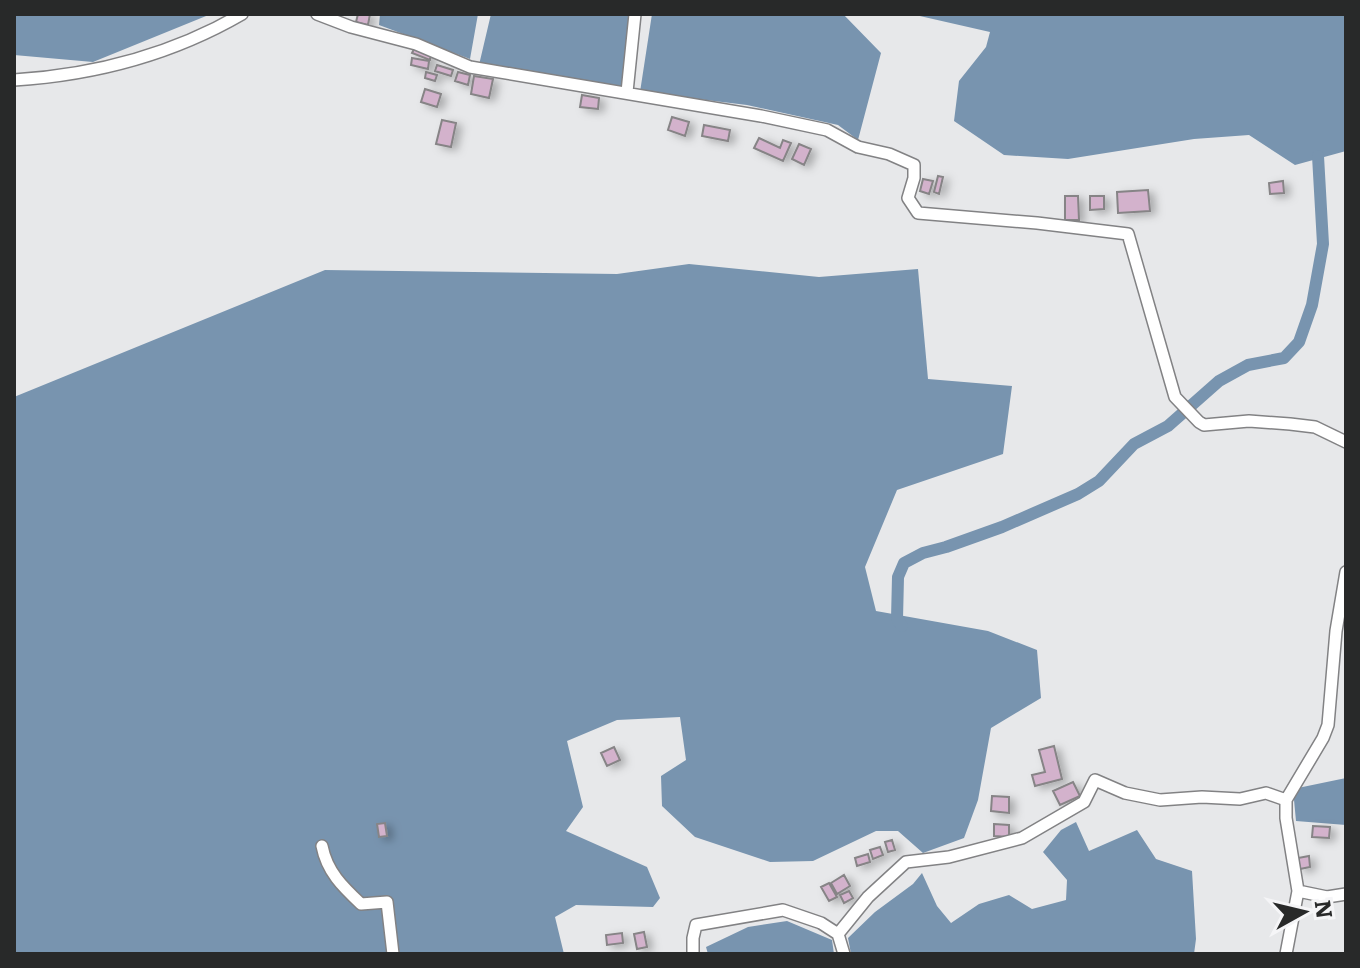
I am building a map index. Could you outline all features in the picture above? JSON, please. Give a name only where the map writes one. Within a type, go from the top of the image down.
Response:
[{"type":"street","points":[[14,80],[53,78],[116,66],[171,47],[242,14]]},
{"type":"street","points":[[317,14],[351,27],[416,44],[470,67],[627,92],[827,130],[858,147],[889,154],[914,165],[908,198],[918,213],[1128,234],[1175,397],[1199,422],[1204,425],[1249,421],[1315,427],[1346,442]]},
{"type":"street","points":[[627,92],[635,14]]},
{"type":"street","points":[[1286,954],[1298,891],[1286,800],[1328,725],[1336,631],[1346,572]]},
{"type":"street","points":[[838,934],[868,897],[906,862],[949,857],[1022,838],[1084,802],[1095,780],[1125,793],[1160,800],[1202,797],[1240,799],[1266,793],[1286,800]]},
{"type":"street","points":[[322,846],[325,861],[338,882],[361,904],[387,902],[393,954]]},
{"type":"street","points":[[1298,891],[1327,897],[1346,894]]},
{"type":"street","points":[[693,954],[696,925],[783,910],[821,923],[838,934],[844,954]]},
{"type":"water","points":[[14,14],[211,14],[93,62],[14,55]]},
{"type":"water","points":[[380,14],[478,14],[470,59],[379,25]]},
{"type":"water","points":[[491,14],[632,14],[624,88],[479,65]]},
{"type":"water","points":[[652,14],[843,14],[881,53],[858,140],[838,125],[747,105],[640,92]]},
{"type":"water","points":[[911,14],[1346,14],[1346,151],[1295,165],[1249,135],[1194,139],[1068,159],[1004,155],[954,121],[959,81],[986,47],[990,32]]},
{"type":"water","points":[[689,264],[819,277],[918,269],[928,379],[1012,386],[1003,454],[897,490],[865,567],[876,611],[988,631],[1037,650],[1041,698],[991,728],[978,800],[964,838],[923,853],[898,831],[876,831],[813,861],[770,862],[695,837],[662,806],[661,776],[686,760],[680,717],[617,720],[567,741],[583,807],[566,831],[647,867],[660,898],[653,907],[576,905],[555,917],[564,954],[14,954],[14,397],[325,270],[617,274]]},
{"type":"water","points":[[1346,778],[1346,825],[1296,821],[1293,789]]},
{"type":"water","points":[[1076,822],[1089,851],[1137,830],[1156,859],[1192,871],[1194,954],[851,954],[848,938],[922,873],[937,906],[951,923],[979,904],[1009,895],[1032,909],[1066,900],[1067,880],[1043,852],[1061,830]]},
{"type":"water","points":[[787,921],[832,940],[834,954],[708,954],[706,947],[748,927]]},
{"type":"building","points":[[358,14],[370,14],[368,25],[356,22]]},
{"type":"building","points":[[414,49],[431,55],[430,60],[412,53]]},
{"type":"building","points":[[412,58],[429,61],[428,69],[411,65]]},
{"type":"building","points":[[437,65],[453,70],[451,76],[435,71]]},
{"type":"building","points":[[426,72],[437,75],[435,81],[425,78]]},
{"type":"building","points":[[458,72],[470,75],[468,85],[455,81]]},
{"type":"building","points":[[474,76],[493,79],[489,98],[471,94]]},
{"type":"building","points":[[425,89],[441,94],[437,107],[421,102]]},
{"type":"building","points":[[582,95],[599,98],[598,109],[580,107]]},
{"type":"building","points":[[672,117],[689,122],[685,136],[668,130]]},
{"type":"building","points":[[442,120],[456,123],[451,147],[436,144]]},
{"type":"building","points":[[704,125],[730,130],[728,141],[702,136]]},
{"type":"building","points":[[759,138],[780,148],[783,140],[791,143],[783,161],[754,148]]},
{"type":"building","points":[[799,144],[811,149],[804,165],[792,159]]},
{"type":"building","points":[[938,176],[943,177],[939,194],[934,192]]},
{"type":"building","points":[[923,179],[933,181],[929,194],[920,191]]},
{"type":"building","points":[[1283,181],[1284,193],[1270,194],[1269,183]]},
{"type":"building","points":[[1148,190],[1150,211],[1118,213],[1117,192]]},
{"type":"building","points":[[1065,196],[1078,196],[1079,220],[1065,220]]},
{"type":"building","points":[[1090,196],[1104,196],[1104,209],[1090,210]]},
{"type":"building","points":[[1054,746],[1062,779],[1035,786],[1032,775],[1045,772],[1039,750]]},
{"type":"building","points":[[614,747],[620,760],[607,766],[601,753]]},
{"type":"building","points":[[1073,782],[1080,796],[1060,805],[1053,791]]},
{"type":"building","points":[[992,796],[1009,797],[1009,813],[991,811]]},
{"type":"building","points":[[385,823],[387,836],[379,837],[377,824]]},
{"type":"building","points":[[994,824],[1009,825],[1009,837],[994,836]]},
{"type":"building","points":[[1313,826],[1330,827],[1329,838],[1312,837]]},
{"type":"building","points":[[892,840],[895,850],[888,852],[885,842]]},
{"type":"building","points":[[880,847],[883,855],[873,859],[870,850]]},
{"type":"building","points":[[868,854],[870,862],[857,866],[855,858]]},
{"type":"building","points":[[1309,856],[1310,867],[1300,869],[1298,858]]},
{"type":"building","points":[[844,875],[850,886],[837,894],[831,883]]},
{"type":"building","points":[[829,883],[837,897],[829,901],[821,887]]},
{"type":"building","points":[[849,891],[853,898],[844,903],[840,895]]},
{"type":"building","points":[[644,932],[647,947],[637,949],[634,934]]},
{"type":"building","points":[[622,933],[623,943],[607,945],[606,935]]},
{"type":"waterway","points":[[902,626],[897,619],[898,577],[904,563],[923,553],[1002,527],[1078,494],[1099,481],[1134,444],[1168,426],[1219,381],[1248,365],[1284,358],[1299,342],[1312,305],[1323,244],[1318,156]]}]
